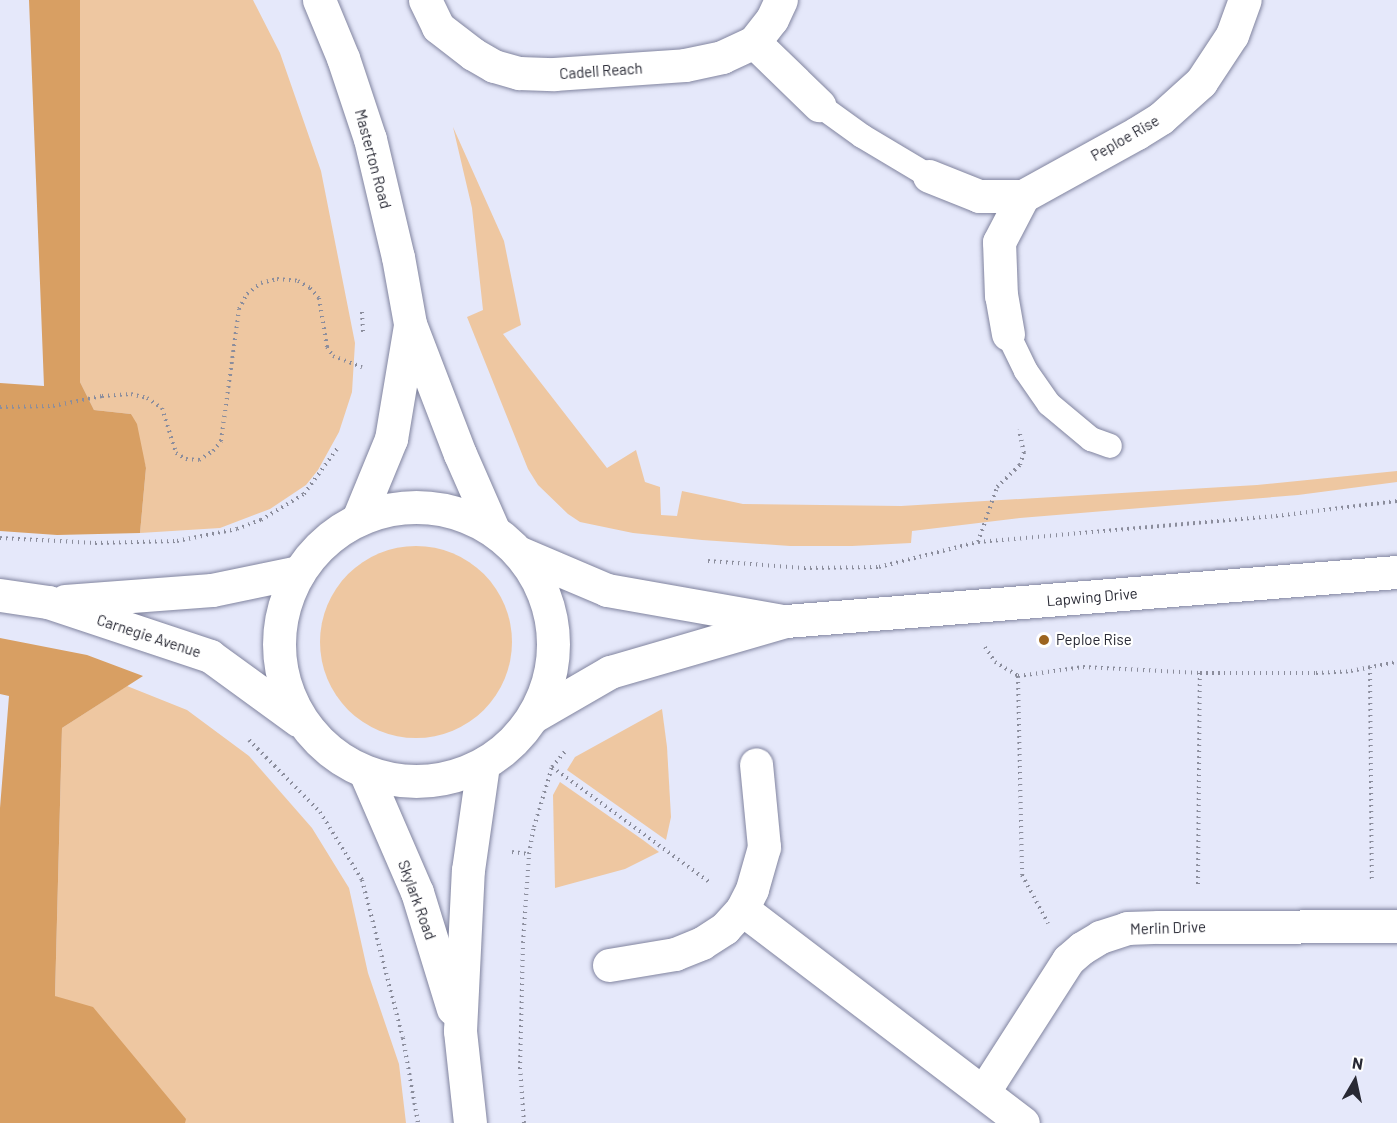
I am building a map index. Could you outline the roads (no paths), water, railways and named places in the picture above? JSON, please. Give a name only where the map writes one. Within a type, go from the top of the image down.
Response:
[{"type":"street","name":"Masterton Road","points":[[319,0],[343,58],[370,139],[398,257],[410,324],[460,454],[493,529]]},
{"type":"street","name":"Cadell Reach","points":[[425,0],[438,27],[453,41],[494,66],[519,73],[554,74],[685,65],[722,57],[754,42],[772,19],[781,0]]},
{"type":"street","name":"Peploe Rise","points":[[1023,196],[1137,133],[1167,113],[1201,82],[1215,64],[1232,35],[1245,0]]},
{"type":"street","points":[[754,42],[819,105]]},
{"type":"street","points":[[929,176],[980,196],[1023,196],[999,242],[1000,286],[1008,334]]},
{"type":"street","name":"Masterton Road","points":[[358,519],[391,439],[410,324]]},
{"type":"street","points":[[427,506],[461,514],[493,529],[519,552],[539,581],[551,614],[554,650],[548,685],[534,716],[512,743],[483,765],[455,777],[425,782],[394,780],[365,772],[330,752],[303,723],[285,687],[278,648],[283,608],[298,572],[324,541],[358,519],[391,508],[427,506]]},
{"type":"street","name":"Lapwing Drive","points":[[519,552],[607,590],[786,621]]},
{"type":"street","name":"Carnegie Avenue","points":[[48,602],[212,590],[298,572]]},
{"type":"street","name":"Lapwing Drive","points":[[534,716],[610,672],[786,621],[1397,572]]},
{"type":"street","name":"Carnegie Avenue","points":[[0,595],[48,602],[210,656],[303,723]]},
{"type":"street","points":[[609,965],[675,954],[702,944],[724,928],[742,909],[752,889],[764,847],[756,764]]},
{"type":"street","name":"Skylark Road","points":[[470,1123],[460,1030],[468,870],[483,765]]},
{"type":"street","name":"Skylark Road","points":[[365,772],[417,892],[460,1030]]},
{"type":"street","points":[[742,909],[984,1091],[1023,1123]]},
{"type":"street","name":"Merlin Drive","points":[[984,1091],[1068,960],[1100,937],[1127,928],[1385,926]]},
{"type":"lane","points":[[819,105],[862,136],[929,176]]},
{"type":"lane","points":[[1008,334],[1026,371],[1049,404],[1092,439],[1110,446]]},
{"type":"place","name":"Peploe Rise","points":[[1044,640]]}]
